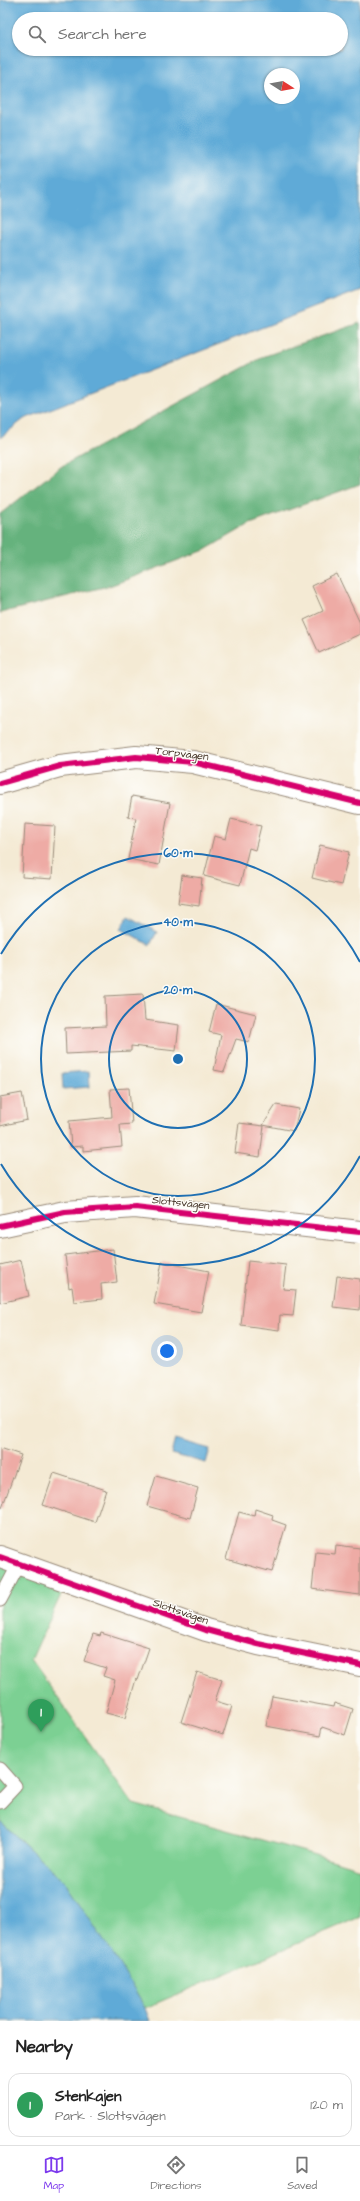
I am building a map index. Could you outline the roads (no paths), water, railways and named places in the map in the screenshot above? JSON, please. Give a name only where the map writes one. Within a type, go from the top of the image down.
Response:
[{"type":"street","name":"Torpvägen","points":[[0,783],[60,766],[136,757],[193,762],[360,803]]},
{"type":"street","name":"Slottsvägen","points":[[0,1226],[65,1212],[135,1207],[360,1232]]},
{"type":"street","name":"Slottsvägen","points":[[10,1560],[206,1630],[258,1644],[360,1665]]},
{"type":"lane","points":[[0,1600],[10,1560]]},
{"type":"lane","points":[[0,1769],[16,1786],[0,1802]]},
{"type":"water","points":[[0,0],[360,0],[360,290],[24,419],[0,438]]},
{"type":"water","points":[[128,916],[157,932],[150,945],[121,929]]},
{"type":"water","points":[[89,1071],[90,1087],[63,1089],[62,1073]]},
{"type":"water","points":[[175,1439],[210,1449],[206,1463],[171,1454]]},
{"type":"water","points":[[0,1821],[66,1883],[119,1964],[145,2008],[150,2021],[0,2021]]},
{"type":"place","name":"Stenkajen","points":[[41,1732]]}]
